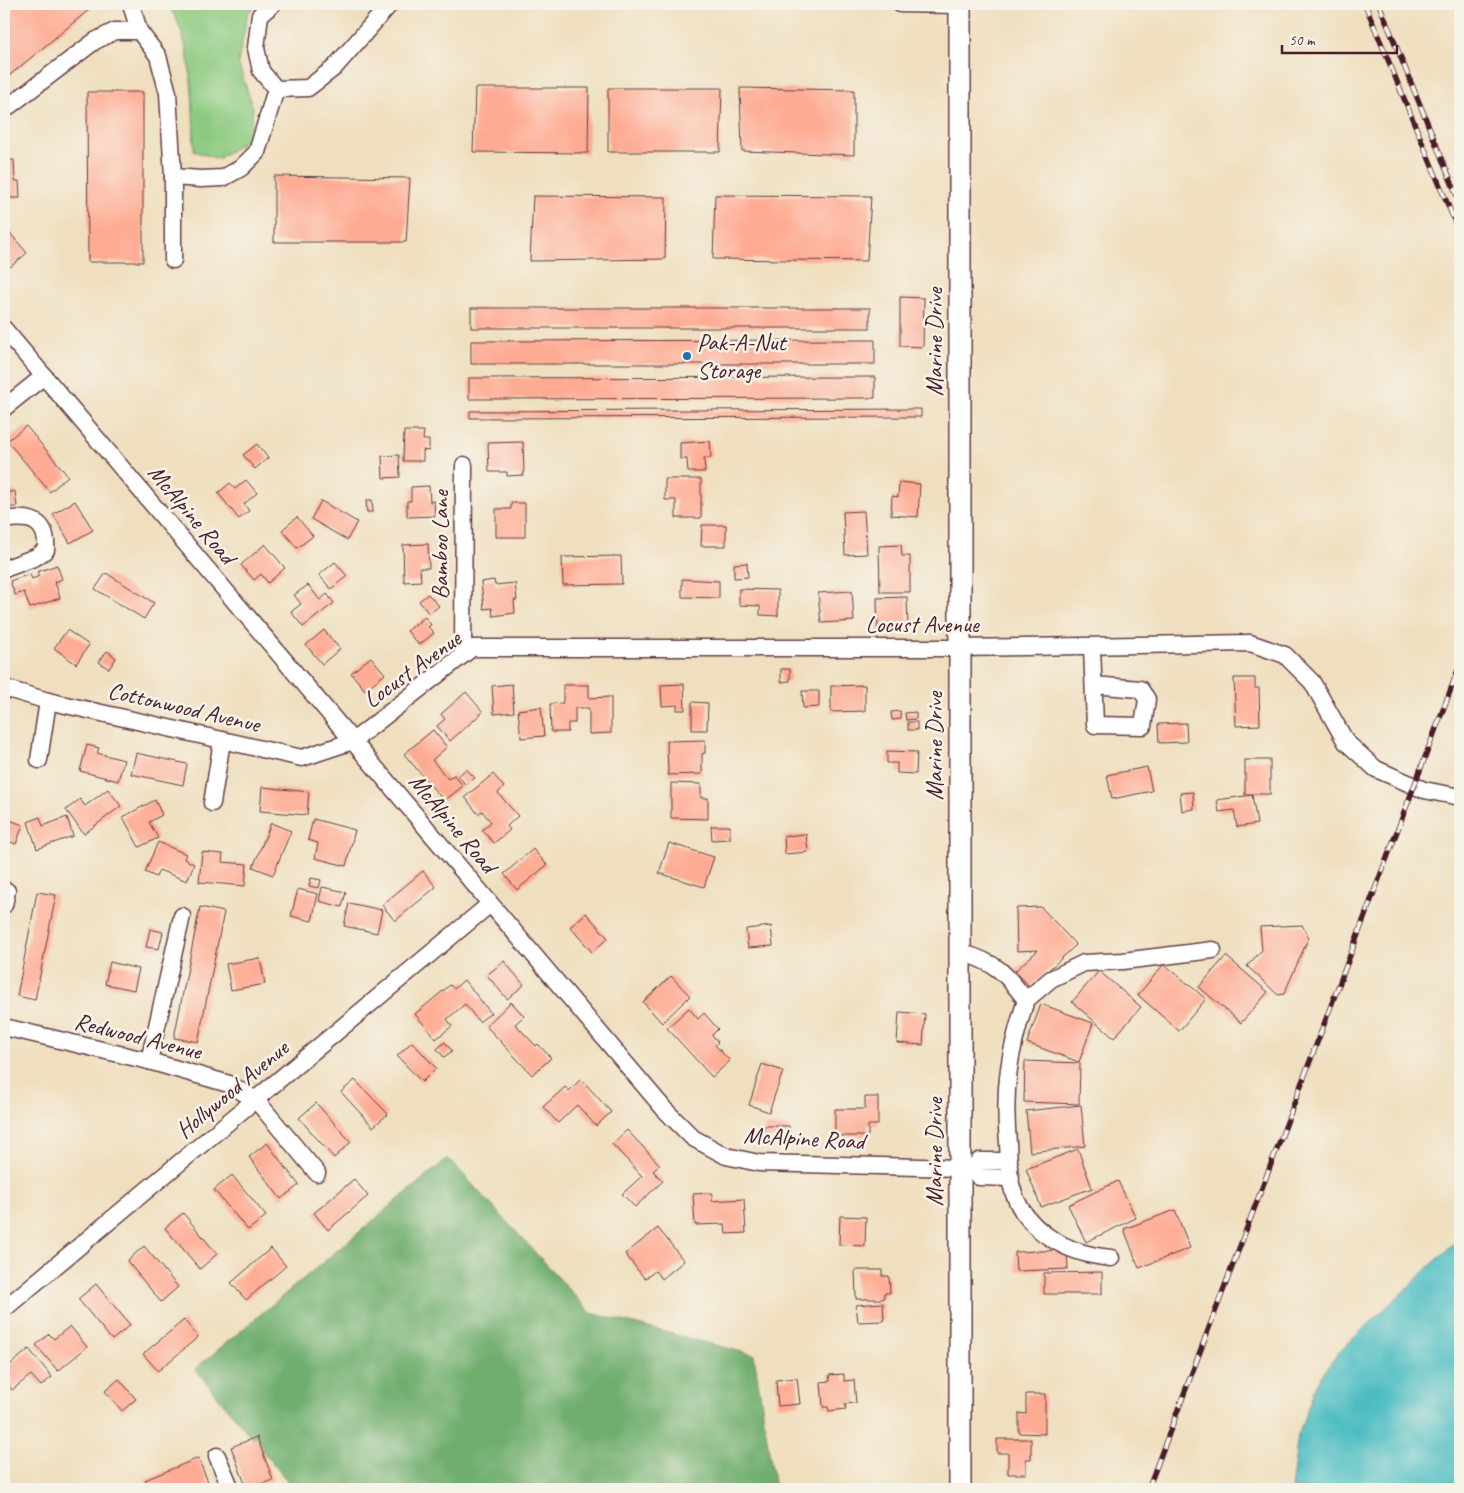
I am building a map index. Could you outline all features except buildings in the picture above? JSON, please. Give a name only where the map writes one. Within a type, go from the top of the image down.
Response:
[{"type":"main road","name":"Marine Drive","points":[[960,4],[960,952],[966,1168],[960,1489]]},
{"type":"street","points":[[131,4],[139,31],[158,56],[168,92],[173,177],[174,260]]},
{"type":"street","points":[[274,4],[260,15],[256,48],[261,71],[276,89]]},
{"type":"street","points":[[276,89],[308,88],[334,68],[390,4]]},
{"type":"street","points":[[900,4],[960,4]]},
{"type":"street","points":[[4,110],[94,41],[114,31],[139,31]]},
{"type":"street","points":[[173,177],[223,178],[241,168],[256,152],[276,89]]},
{"type":"street","name":"McAlpine Road","points":[[4,329],[665,1110],[693,1138],[726,1156],[759,1163],[966,1168]]},
{"type":"street","points":[[4,408],[44,376]]},
{"type":"street","name":"Bamboo Lane","points":[[463,655],[464,465]]},
{"type":"street","points":[[4,520],[23,517],[34,520],[41,528],[46,540],[46,550],[36,557],[4,569]]},
{"type":"street","name":"Locust Avenue","points":[[353,741],[472,648],[960,648],[1250,643],[1284,655],[1312,682],[1346,742],[1376,769],[1424,790],[1460,796]]},
{"type":"street","points":[[1092,647],[1094,685]]},
{"type":"street","name":"Cottonwood Avenue","points":[[4,688],[48,701],[302,758],[353,741]]},
{"type":"street","points":[[39,760],[48,701]]},
{"type":"street","points":[[212,803],[222,741]]},
{"type":"street","name":"Hollywood Avenue","points":[[4,1309],[490,904]]},
{"type":"street","points":[[150,1062],[182,916]]},
{"type":"street","points":[[1111,1258],[1091,1256],[1072,1250],[1037,1229],[1022,1212],[1011,1178],[1006,1117],[1007,1072],[1012,1044],[1026,1000],[1051,979],[1084,963],[1123,961],[1213,950]]},
{"type":"street","points":[[960,952],[990,962],[1012,982],[1026,1000]]},
{"type":"street","name":"Redwood Avenue","points":[[4,1027],[150,1062],[229,1084],[256,1100],[317,1173]]},
{"type":"street","points":[[1009,1162],[979,1161],[966,1168],[979,1177],[1011,1178]]},
{"type":"street","points":[[217,1456],[231,1489]]},
{"type":"green space","points":[[167,4],[259,4],[248,12],[238,63],[253,108],[250,134],[242,143],[218,159],[194,151],[192,95],[187,54],[176,18]]},
{"type":"green space","points":[[448,1158],[591,1313],[754,1355],[775,1489],[294,1489],[195,1369]]},
{"type":"water","points":[[1460,1238],[1460,1489],[1291,1489],[1298,1435],[1317,1382],[1339,1352]]},
{"type":"railway","points":[[1365,4],[1460,234]]},
{"type":"railway","points":[[1379,4],[1460,203]]},
{"type":"railway","points":[[1148,1489],[1460,665]]},
{"type":"place","name":"Pak-A-Nut Storage","points":[[687,356]]}]
